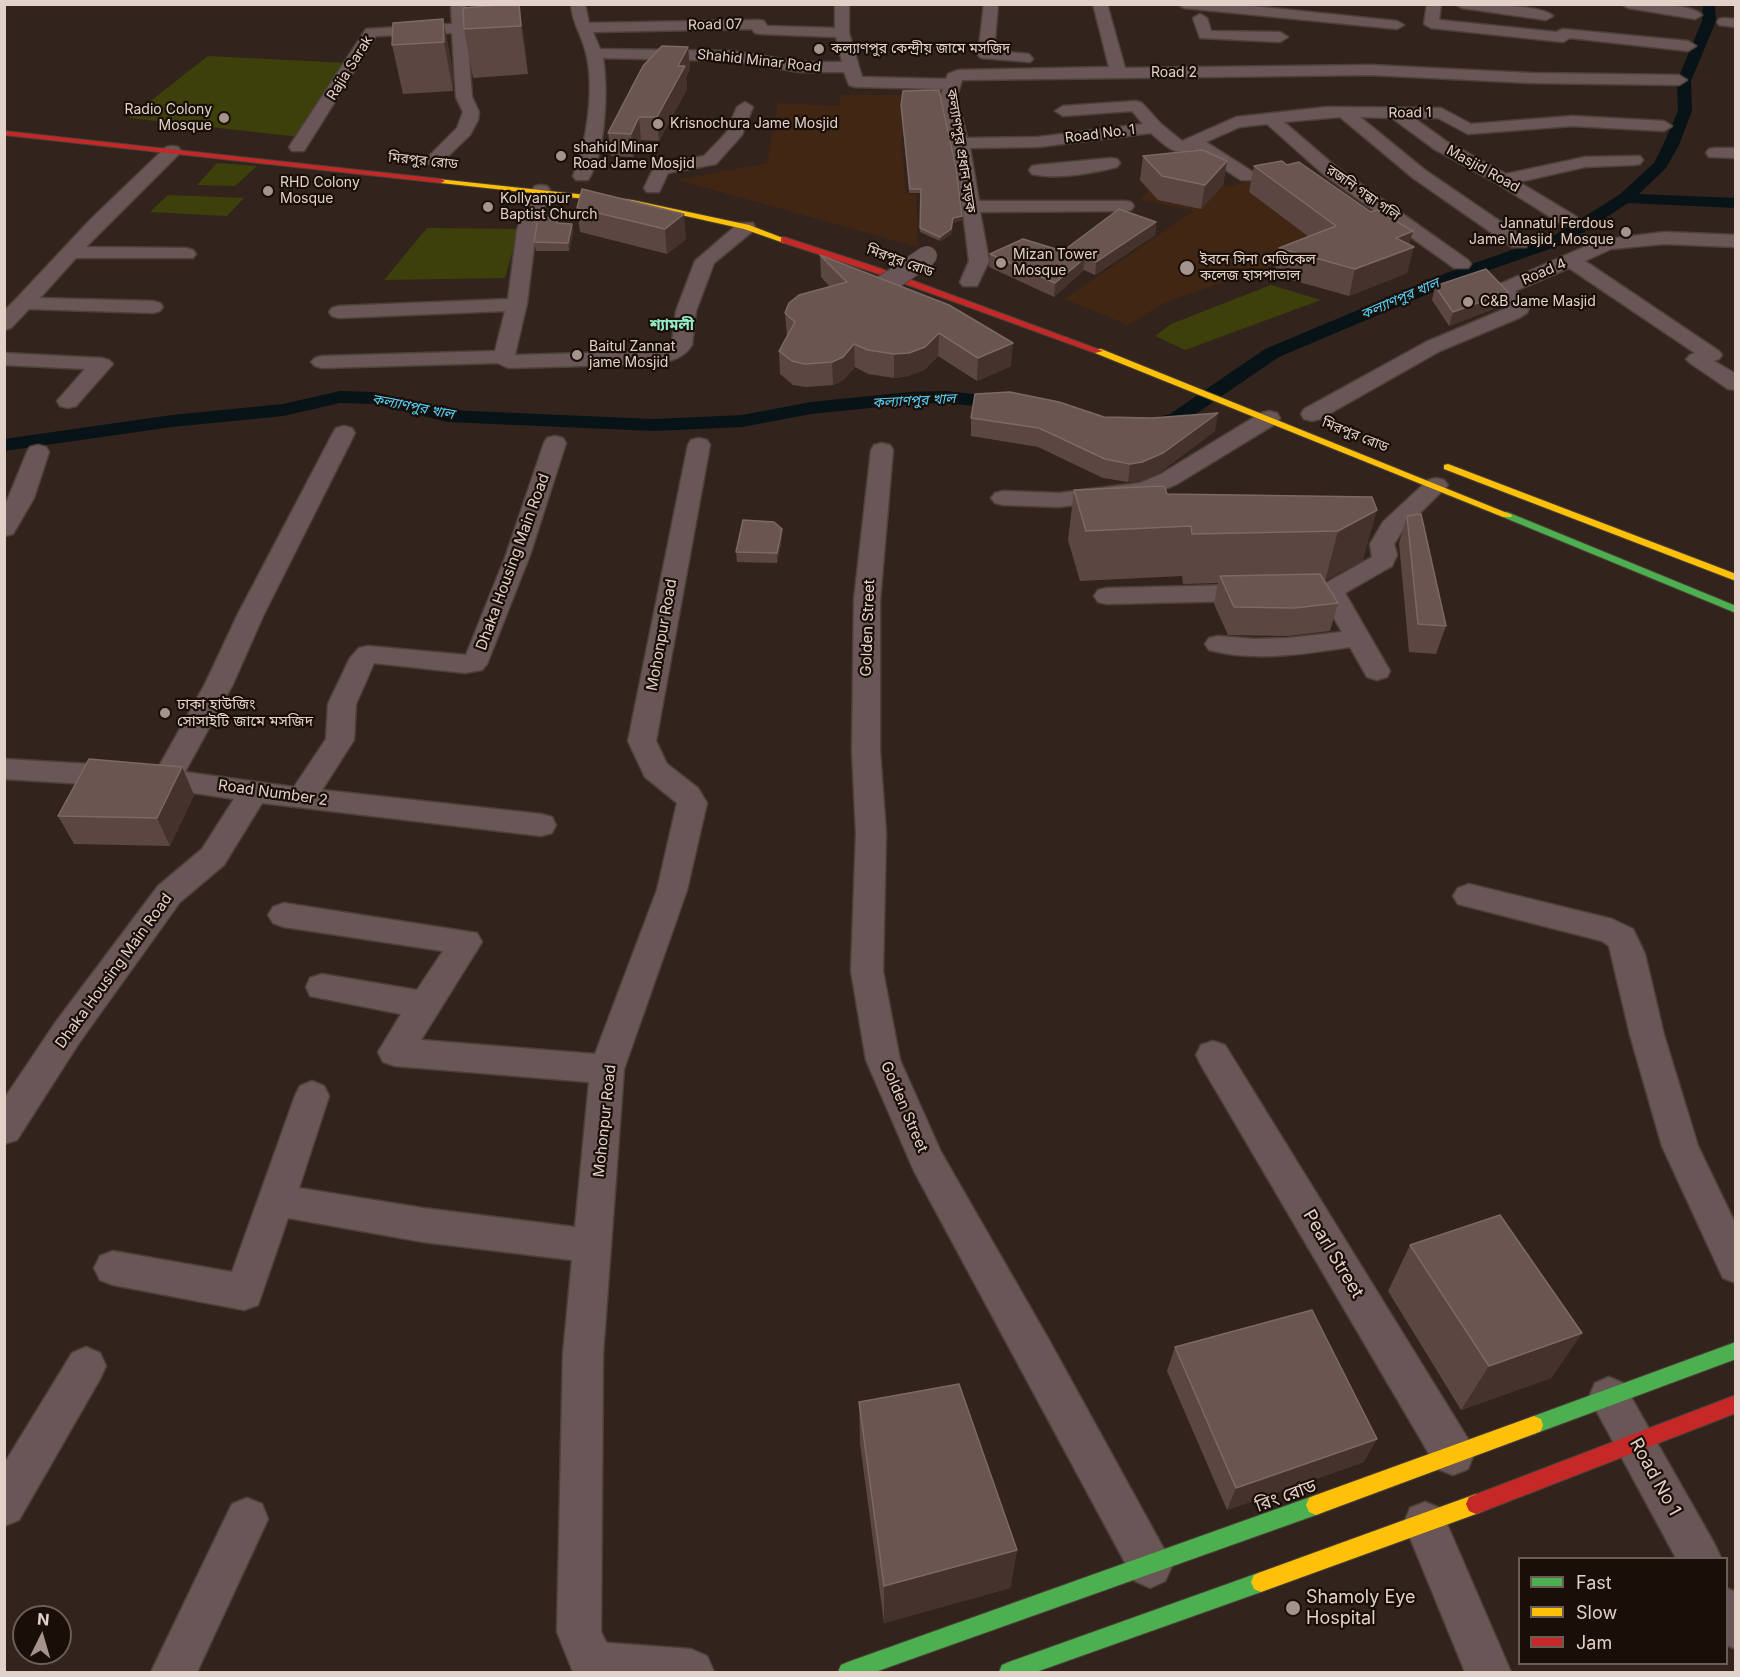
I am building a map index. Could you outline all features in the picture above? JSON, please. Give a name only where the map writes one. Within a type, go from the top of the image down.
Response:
[{"type":"main road","name":"মিরপুর রোড","points":[[4,133],[541,190],[632,202],[746,226],[1076,342],[1436,485],[1736,610]]},
{"type":"main road","name":"মিরপুর রোড","points":[[429,160],[457,163]]},
{"type":"main road","name":"মিরপুর রোড","points":[[905,259],[932,263]]},
{"type":"main road","name":"মিরপুর রোড","points":[[1306,412],[1333,422]]},
{"type":"main road","points":[[1431,460],[1736,578]]},
{"type":"main road","name":"রিং রোড","points":[[848,1672],[1150,1566],[1736,1350]]},
{"type":"main road","points":[[1009,1672],[1425,1523],[1736,1404]]},
{"type":"street","points":[[429,160],[464,131],[470,120],[471,112],[464,98],[458,4]]},
{"type":"street","points":[[578,4],[583,28],[594,53],[594,137],[588,166],[582,177]]},
{"type":"street","points":[[842,4],[842,33],[852,68]]},
{"type":"street","points":[[991,4],[986,55],[1024,57],[1030,73]]},
{"type":"street","points":[[1100,4],[1118,72]]},
{"type":"street","points":[[1184,4],[1279,13],[1309,10],[1397,25]]},
{"type":"street","points":[[1413,9],[1434,8],[1431,24],[1563,37],[1563,33],[1689,40],[1496,6],[1462,4]]},
{"type":"street","points":[[1628,4],[1695,15]]},
{"type":"street","points":[[1200,18],[1205,35],[1283,54],[1279,13]]},
{"type":"street","name":"Road 07","points":[[583,28],[759,24],[760,30],[842,33]]},
{"type":"street","name":"Rajia Sarak","points":[[299,147],[371,32],[459,28]]},
{"type":"street","name":"Shahid Minar Road","points":[[594,53],[644,52],[732,56],[800,68],[852,68]]},
{"type":"street","name":"Road 2","points":[[953,84],[954,77],[958,75],[1118,72],[1283,54],[1415,74],[1679,80]]},
{"type":"street","points":[[1401,54],[1406,68],[1402,71],[1418,87]]},
{"type":"street","name":"কল্যাণপুর প্রধান সড়ক","points":[[852,68],[855,82],[858,84],[953,84],[949,96],[967,172],[980,261],[970,282]]},
{"type":"street","points":[[1063,111],[1136,106],[1155,128]]},
{"type":"street","points":[[653,188],[661,169],[710,160],[734,135],[745,107]]},
{"type":"street","name":"Road 1","points":[[1192,142],[1236,122],[1345,113],[1441,112],[1468,129],[1572,121],[1664,126]]},
{"type":"street","points":[[1345,113],[1419,174],[1519,243]]},
{"type":"street","name":"Masjid Road","points":[[1398,114],[1440,145],[1504,180],[1570,221]]},
{"type":"street","name":"রজনি গন্ধা গলি","points":[[1270,118],[1329,170],[1461,264]]},
{"type":"street","name":"Road No. 1","points":[[959,143],[1038,142],[1155,128],[1180,148],[1192,142]]},
{"type":"street","name":"Road No. 1","points":[[1038,142],[1065,169]]},
{"type":"street","points":[[1192,142],[1247,176]]},
{"type":"street","points":[[4,324],[98,223],[172,151]]},
{"type":"street","points":[[1715,153],[1736,153]]},
{"type":"street","points":[[1504,180],[1585,162],[1634,160]]},
{"type":"street","name":"Road No. 1","points":[[1038,170],[1111,163]]},
{"type":"street","points":[[504,357],[534,201],[541,190]]},
{"type":"street","points":[[971,207],[1125,206]]},
{"type":"street","points":[[504,357],[506,361],[511,362],[657,358],[669,355],[682,345],[686,311],[705,261],[746,226]]},
{"type":"street","name":"Road 4","points":[[1306,412],[1454,337],[1510,315],[1520,309],[1520,306],[1502,290],[1607,244],[1664,238],[1736,241]]},
{"type":"street","points":[[71,252],[186,255]]},
{"type":"street","points":[[1572,261],[1712,355],[1697,359],[1736,384]]},
{"type":"street","points":[[880,288],[932,263]]},
{"type":"street","points":[[23,303],[153,307]]},
{"type":"street","points":[[339,312],[516,304]]},
{"type":"street","points":[[322,362],[504,357]]},
{"type":"street","points":[[4,359],[102,364],[68,401]]},
{"type":"street","points":[[1003,498],[1059,500],[1143,490],[1169,479],[1269,418]]},
{"type":"street","points":[[167,779],[219,684],[251,614],[344,433]]},
{"type":"street","name":"Dhaka Housing Main Road","points":[[302,798],[340,740],[342,704],[363,658],[368,654],[465,664],[473,664],[478,658],[518,555],[555,443]]},
{"type":"street","name":"Mohonpur Road","points":[[691,1672],[609,1666],[590,1659],[579,1632],[583,1354],[608,1069],[672,890],[692,803],[688,795],[655,770],[642,741],[680,531],[699,446]]},
{"type":"street","name":"Golden Street","points":[[882,450],[867,600],[866,751],[871,833],[867,971],[883,1060],[927,1160],[1150,1566]]},
{"type":"street","points":[[4,530],[22,498],[38,453]]},
{"type":"street","points":[[1107,596],[1331,591],[1383,561],[1382,544],[1392,527],[1436,485]]},
{"type":"street","points":[[1331,591],[1377,670]]},
{"type":"street","points":[[1218,644],[1241,648],[1286,648],[1358,638]]},
{"type":"street","name":"Road Number 2","points":[[4,769],[167,779],[302,798],[540,825]]},
{"type":"street","name":"Dhaka Housing Main Road","points":[[4,1129],[67,1033],[169,894],[213,858],[254,791]]},
{"type":"street","points":[[1469,896],[1612,931],[1622,938],[1629,954],[1647,1035],[1680,1146],[1736,1266]]},
{"type":"street","points":[[284,915],[466,942],[395,1052],[608,1069]]},
{"type":"street","points":[[322,987],[425,1005]]},
{"type":"street","name":"Pearl Street","points":[[1213,1055],[1453,1454]]},
{"type":"street","points":[[113,1268],[244,1292],[312,1096]]},
{"type":"street","points":[[276,1200],[423,1225],[592,1246]]},
{"type":"street","points":[[4,1505],[87,1366]]},
{"type":"street","name":"Road No 1","points":[[1609,1397],[1698,1557]]},
{"type":"street","points":[[174,1672],[247,1519]]},
{"type":"street","points":[[1425,1523],[1488,1672]]},
{"type":"street","points":[[1728,1613],[1736,1627]]},
{"type":"shaded area","points":[[208,56],[347,63],[300,137],[129,118]]},
{"type":"shaded area","points":[[841,95],[901,95],[899,109],[921,110],[937,135],[901,136],[906,194],[916,194],[918,247],[678,180],[767,163],[778,103],[839,106]]},
{"type":"shaded area","points":[[217,163],[257,166],[235,186],[197,185]]},
{"type":"shaded area","name":"ইবনে সিনা মেডিকেল কলেজ হাসপাতাল","points":[[1204,172],[1228,187],[1283,172],[1369,233],[1165,302],[1128,325],[1064,299],[1194,211],[1140,199],[1148,192],[1138,179]]},
{"type":"shaded area","points":[[168,195],[244,198],[227,216],[150,212]]},
{"type":"shaded area","points":[[427,228],[519,229],[505,278],[384,280]]},
{"type":"shaded area","points":[[1271,285],[1321,300],[1185,350],[1155,336],[1171,324]]},
{"type":"building","points":[[519,4],[521,26],[464,29],[463,8]]},
{"type":"building","points":[[443,19],[444,42],[392,45],[393,23]]},
{"type":"building","points":[[662,46],[688,47],[678,66],[685,66],[657,117],[639,117],[631,134],[608,133],[643,66]]},
{"type":"building","points":[[939,90],[956,168],[962,216],[953,218],[951,229],[940,237],[920,228],[921,189],[910,189],[901,105],[903,91]]},
{"type":"building","points":[[1201,150],[1227,161],[1205,185],[1162,176],[1143,156]]},
{"type":"building","points":[[1282,161],[1287,165],[1299,162],[1371,212],[1377,210],[1413,231],[1396,238],[1414,247],[1355,269],[1279,248],[1336,226],[1254,166]]},
{"type":"building","points":[[582,189],[684,214],[665,229],[577,208]]},
{"type":"building","points":[[1119,209],[1156,222],[1096,262],[1067,248]]},
{"type":"building","points":[[557,217],[557,223],[572,224],[568,243],[534,242],[538,218]]},
{"type":"building","points":[[1023,239],[1085,258],[1055,283],[990,254]]},
{"type":"building","points":[[820,255],[949,305],[1013,343],[978,358],[939,333],[925,347],[909,353],[894,354],[868,350],[854,344],[843,357],[832,362],[805,364],[792,361],[779,351],[795,322],[785,313],[789,303],[799,295],[847,282]]},
{"type":"building","points":[[1486,269],[1508,292],[1453,312],[1435,286]]},
{"type":"building","points":[[1010,392],[1059,402],[1104,417],[1152,418],[1218,413],[1163,453],[1142,462],[1130,464],[1105,459],[1039,428],[971,418],[975,394]]},
{"type":"building","points":[[1164,486],[1167,494],[1372,497],[1377,510],[1338,531],[1192,534],[1191,526],[1086,531],[1074,490]]},
{"type":"building","points":[[1421,514],[1446,626],[1418,624],[1407,516]]},
{"type":"building","points":[[743,520],[774,522],[782,529],[777,553],[736,552]]},
{"type":"building","points":[[1320,574],[1338,603],[1295,608],[1234,607],[1220,576]]},
{"type":"building","points":[[89,759],[182,767],[157,818],[58,816]]},
{"type":"building","points":[[1500,1215],[1582,1333],[1489,1366],[1410,1245]]},
{"type":"building","points":[[1312,1310],[1377,1439],[1236,1488],[1175,1347]]},
{"type":"building","points":[[959,1384],[1017,1550],[884,1586],[859,1402]]},
{"type":"waterway","name":"কল্যাণপুর খাল","points":[[1625,198],[1660,165],[1671,145],[1685,111],[1684,81],[1709,21],[1709,4]]},
{"type":"waterway","name":"কল্যাণপুর খাল","points":[[1145,426],[1177,418],[1272,353],[1455,276],[1561,239],[1625,198]]},
{"type":"waterway","points":[[1625,198],[1736,203]]},
{"type":"waterway","name":"কল্যাণপুর খাল","points":[[4,445],[172,421],[283,410],[340,397],[374,398],[448,416],[654,425],[742,421],[811,408],[909,398],[946,397],[1011,404]]},
{"type":"traffic: fast","points":[[1507,515],[1736,610]]},
{"type":"traffic: fast","points":[[1534,1425],[1736,1350]]},
{"type":"traffic: fast","points":[[848,1672],[1316,1505]]},
{"type":"traffic: fast","points":[[1009,1672],[1261,1582]]},
{"type":"traffic: slow","points":[[441,181],[632,202],[746,227],[784,240]]},
{"type":"traffic: slow","points":[[1098,351],[1507,515]]},
{"type":"traffic: slow","points":[[1448,467],[1736,578]]},
{"type":"traffic: slow","points":[[1316,1505],[1534,1425]]},
{"type":"traffic: slow","points":[[1261,1582],[1476,1504]]},
{"type":"traffic: jam","points":[[4,133],[441,181]]},
{"type":"traffic: jam","points":[[784,240],[873,269],[1098,351]]},
{"type":"traffic: jam","points":[[1476,1504],[1736,1404]]},
{"type":"place","name":"কল্যাণপুর কেন্দ্রীয় জামে মসজিদ","points":[[819,49]]},
{"type":"place","name":"Radio Colony Mosque","points":[[224,118]]},
{"type":"place","name":"Krisnochura Jame Mosjid","points":[[658,124]]},
{"type":"place","name":"shahid Minar Road Jame Mosjid","points":[[561,156]]},
{"type":"place","name":"RHD Colony Mosque","points":[[268,191]]},
{"type":"place","name":"Kollyanpur Baptist Church","points":[[488,207]]},
{"type":"place","name":"Jannatul Ferdous Jame Masjid, Mosque","points":[[1626,232]]},
{"type":"place","name":"Mizan Tower Mosque","points":[[1001,263]]},
{"type":"place","name":"ইবনে সিনা মেডিকেল কলেজ হাসপাতাল","points":[[1187,268]]},
{"type":"place","name":"C&B Jame Masjid","points":[[1468,302]]},
{"type":"place","name":"Baitul Zannat jame Mosjid","points":[[577,355]]},
{"type":"place","name":"ঢাকা হাউজিং সোসাইটি জামে মসজিদ","points":[[165,713]]},
{"type":"place","name":"Shamoly Eye Hospital","points":[[1293,1608]]},
{"type":"district","name":"শ্যামলী","points":[[672,325]]}]
